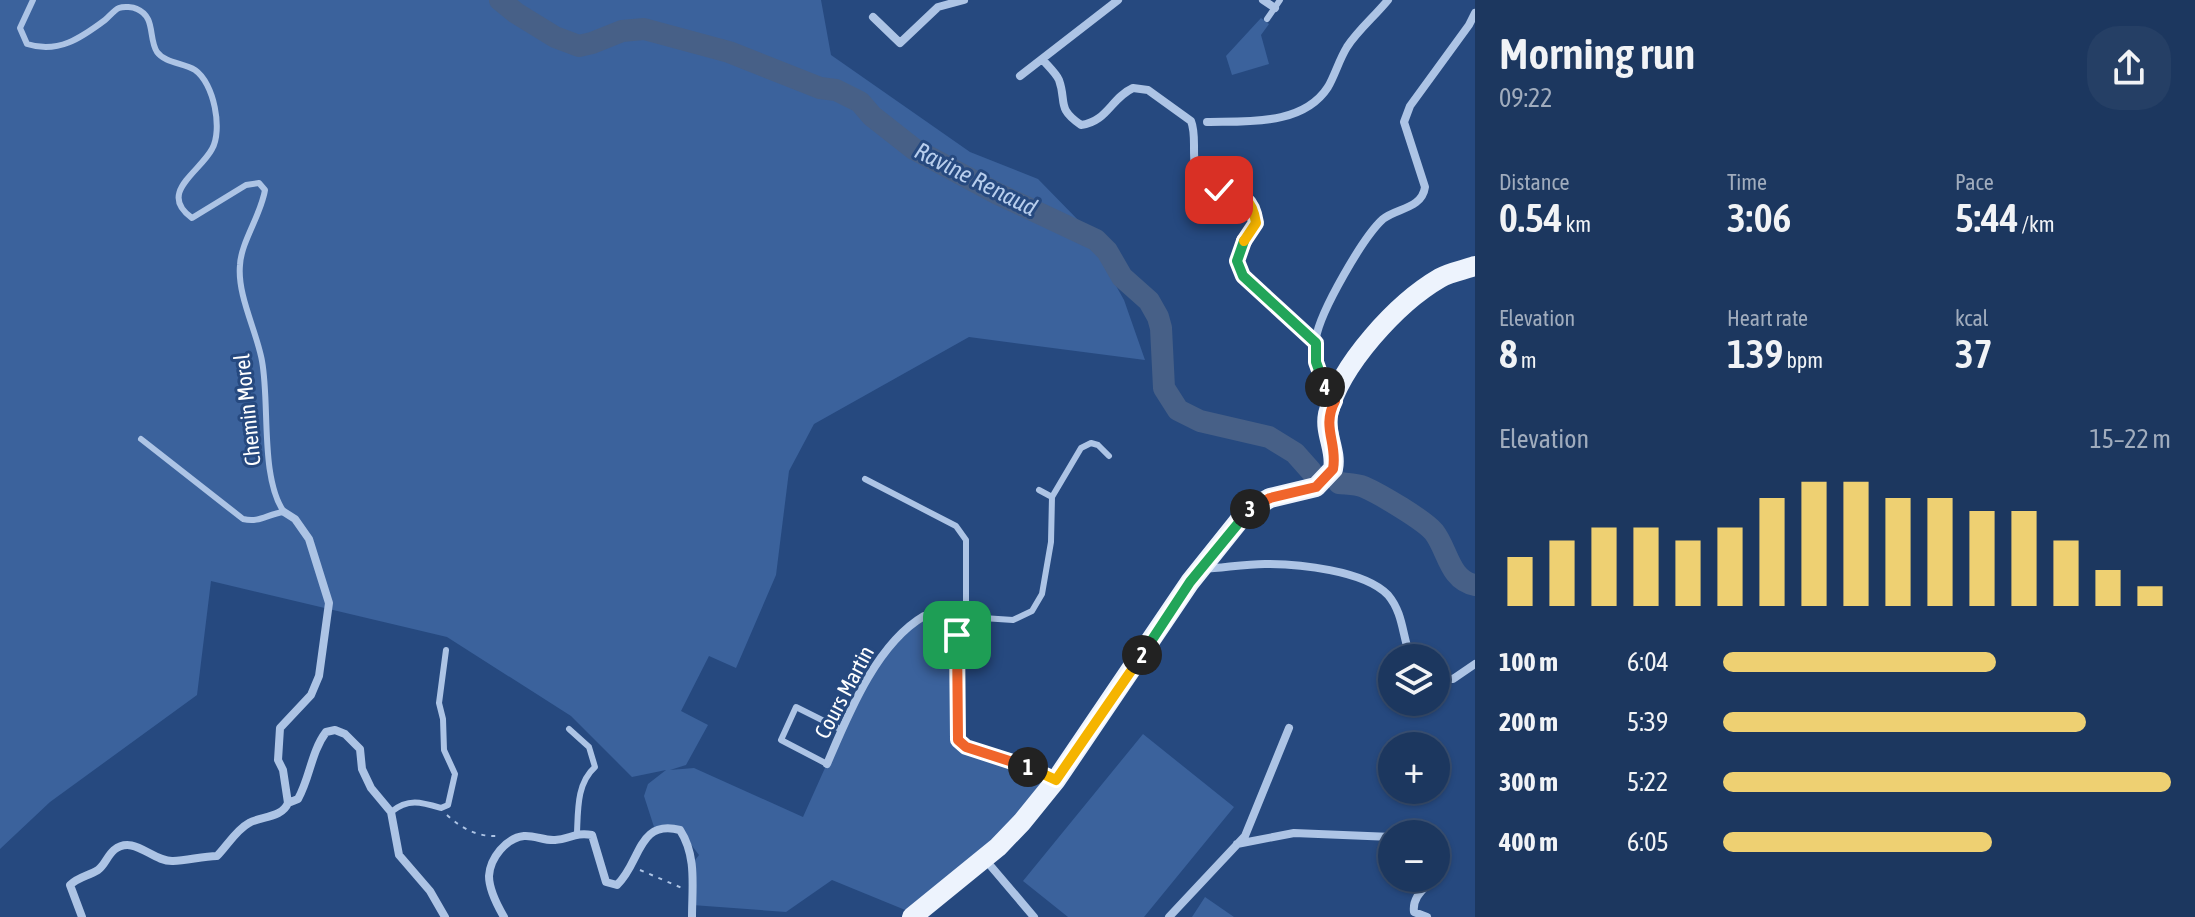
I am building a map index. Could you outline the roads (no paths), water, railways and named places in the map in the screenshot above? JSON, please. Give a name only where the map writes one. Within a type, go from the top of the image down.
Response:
[{"type":"main road","points":[[912,917],[1022,822],[1056,780],[1132,671],[1161,623],[1246,512],[1270,498],[1316,487],[1333,469],[1328,414],[1347,370],[1388,321],[1442,276],[1475,266]]},
{"type":"street","points":[[873,17],[900,43],[938,7],[964,0]]},
{"type":"street","points":[[1020,76],[1118,0]]},
{"type":"street","points":[[1263,0],[1277,4]]},
{"type":"street","points":[[1207,122],[1282,117],[1303,110],[1327,89],[1347,46],[1388,0]]},
{"type":"street","points":[[1335,401],[1328,393],[1316,362],[1317,333],[1353,258],[1385,217],[1413,206],[1424,194],[1425,187],[1404,122],[1410,106],[1475,13]]},
{"type":"street","points":[[1042,59],[1059,79],[1061,101],[1070,118],[1081,125],[1093,124],[1133,88],[1148,90],[1191,121],[1197,171],[1202,180],[1211,188],[1247,200],[1253,207],[1256,223],[1241,245],[1237,261],[1243,276],[1316,343]]},
{"type":"street","name":"Chemin Morel","points":[[284,512],[295,519],[309,539],[329,603],[319,676],[311,695],[280,728],[278,760],[283,770],[288,803]]},
{"type":"street","points":[[1202,569],[1264,564],[1307,567],[1357,577],[1387,594],[1405,628],[1408,644]]},
{"type":"street","name":"Cours Martin","points":[[827,764],[881,658],[907,626],[924,616],[957,635]]},
{"type":"street","points":[[957,635],[958,740],[966,747],[1020,763],[1056,780]]},
{"type":"street","points":[[1450,679],[1475,664]]},
{"type":"street","points":[[1169,917],[1245,836],[1289,728]]},
{"type":"street","points":[[82,917],[70,885],[101,867],[112,851],[133,845],[173,861],[217,856],[244,826],[275,814],[298,799],[307,784],[322,736],[335,730],[345,734],[360,749],[362,769],[371,788],[391,812],[399,855],[430,891],[445,917]]},
{"type":"street","points":[[504,917],[492,891],[489,875],[500,849],[511,841],[523,836],[555,841],[577,833],[592,835],[606,882],[617,885],[632,866],[643,840],[655,830],[669,827],[680,830],[689,844],[694,892],[692,917]]},
{"type":"street","points":[[1236,844],[1294,833],[1378,836]]},
{"type":"street","points":[[981,860],[989,864],[1031,915]]},
{"type":"street","points":[[1420,892],[1415,898],[1414,912],[1427,917]]},
{"type":"lane","name":"Chemin Morel","points":[[33,0],[20,28],[27,44],[36,47],[66,45],[78,40],[119,8],[130,7],[141,10],[147,18],[158,55],[196,71],[211,90],[216,139],[211,151],[184,182],[178,194],[179,206],[183,211],[192,218],[246,185],[259,183],[265,190],[263,204],[239,263],[240,281],[263,364],[271,479],[275,499],[284,512]]},
{"type":"lane","points":[[1267,19],[1277,4]]},
{"type":"lane","points":[[141,439],[243,519],[255,522],[273,513],[284,512]]},
{"type":"lane","points":[[966,622],[983,618],[1013,620],[1032,611],[1042,594],[1051,542],[1052,497],[1081,448],[1091,443],[1098,445],[1109,456]]},
{"type":"lane","points":[[865,479],[956,526],[966,540],[966,622],[957,635]]},
{"type":"lane","points":[[1039,490],[1052,497]]},
{"type":"lane","points":[[391,812],[416,800],[441,808],[448,805],[455,774],[444,750],[439,703],[446,650]]},
{"type":"lane","points":[[827,764],[781,740],[796,707],[842,730]]},
{"type":"lane","points":[[569,729],[589,747],[595,767],[586,775],[578,801],[577,833]]},
{"type":"waterway","name":"Ravine Renaud","points":[[500,0],[555,37],[579,46],[622,31],[644,29],[729,52],[820,88],[836,90],[860,102],[872,116],[914,149],[998,194],[1096,240],[1107,251],[1122,277],[1149,301],[1158,317],[1164,388],[1178,410],[1200,421],[1269,437],[1295,453],[1311,471]]},
{"type":"waterway","name":"Ravine Renaud","points":[[1339,483],[1364,487],[1421,521],[1439,539],[1454,571],[1466,582],[1475,585]]}]
